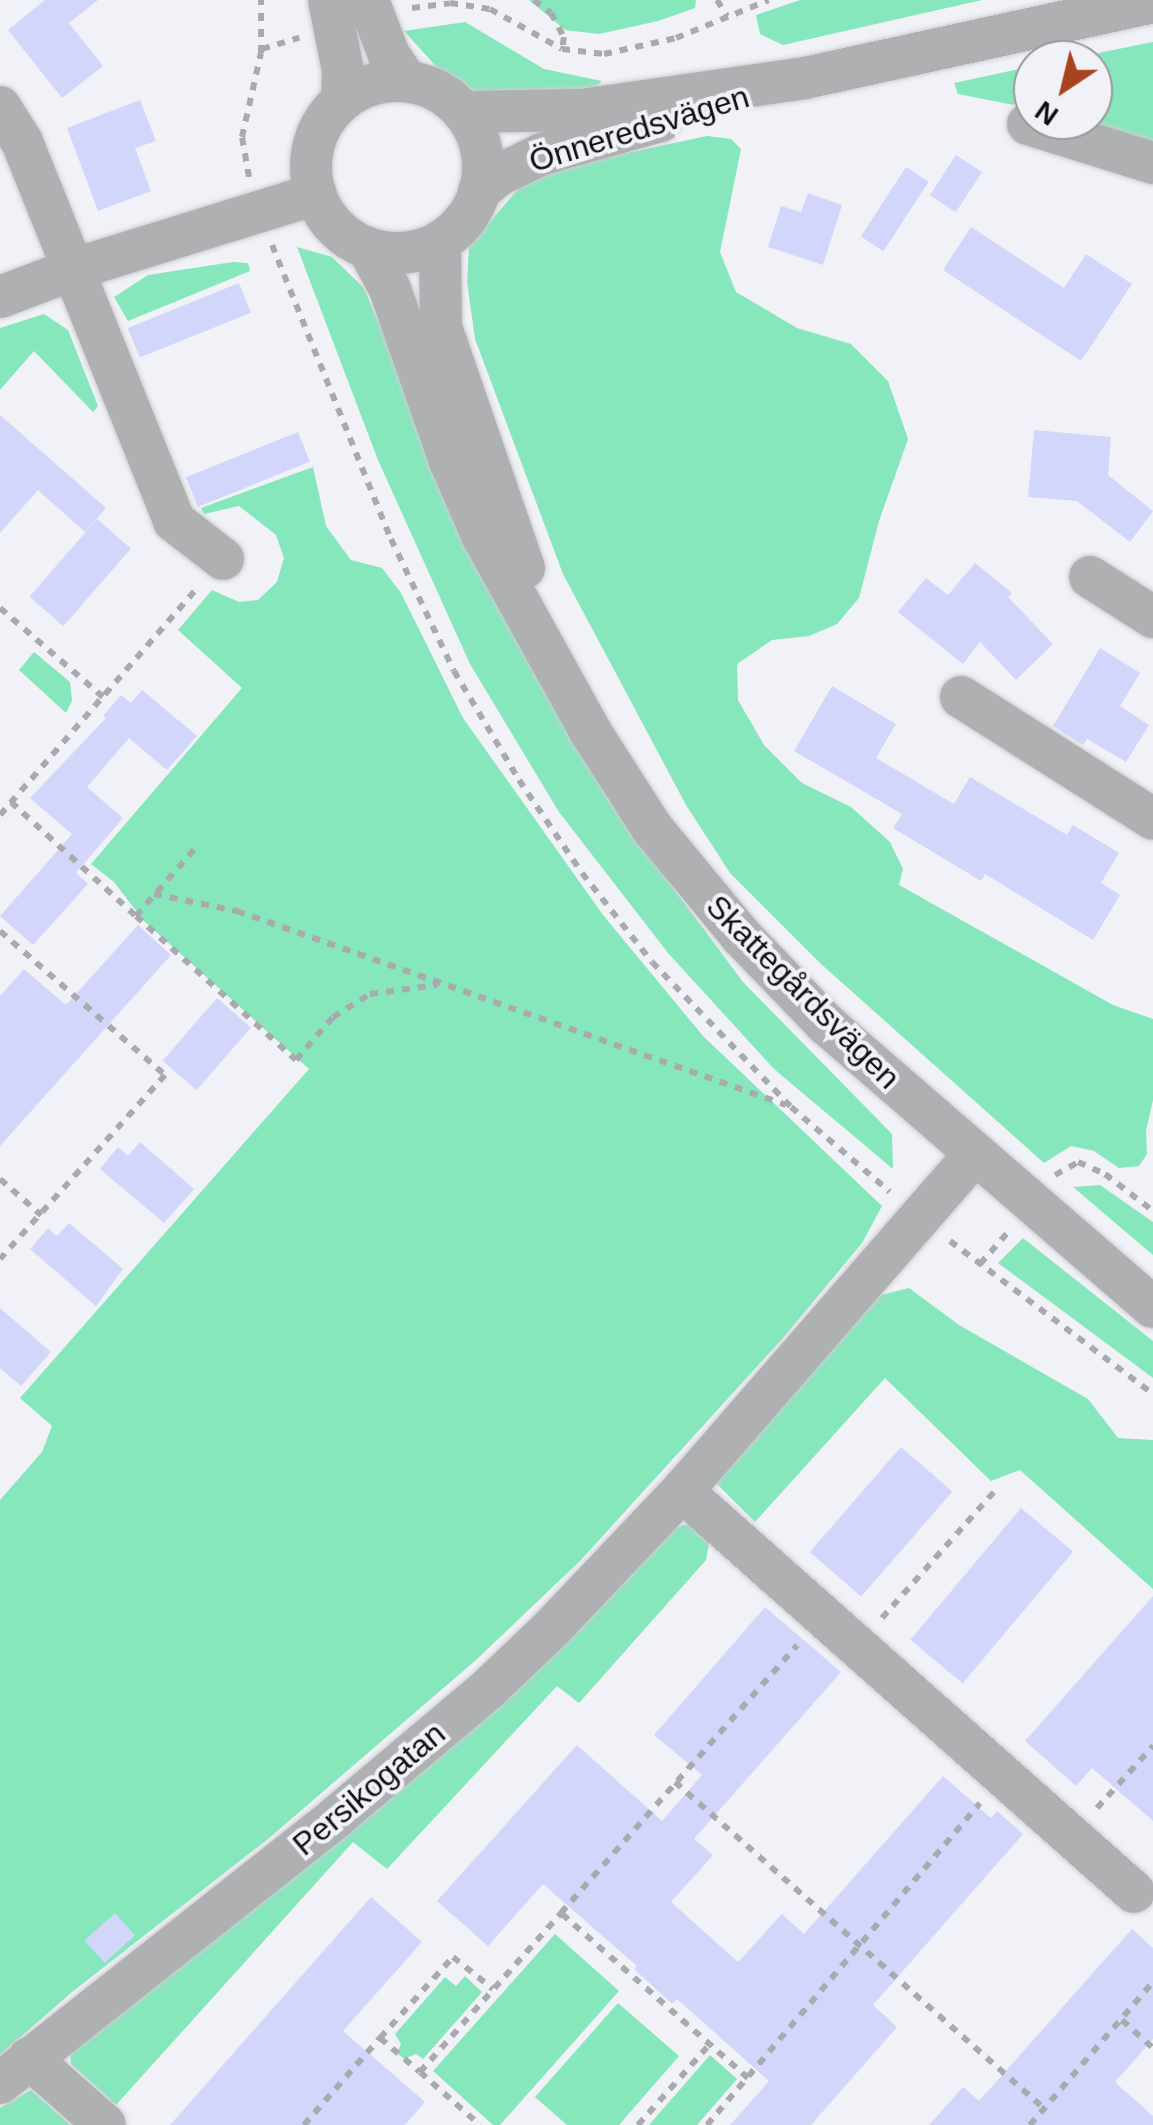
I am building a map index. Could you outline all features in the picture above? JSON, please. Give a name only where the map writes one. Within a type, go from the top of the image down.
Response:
[{"type":"street","name":"Önneredsvägen","points":[[480,191],[499,174],[542,154],[805,78],[1153,2]]},
{"type":"street","points":[[352,12],[407,82]]},
{"type":"street","points":[[342,100],[352,12]]},
{"type":"street","name":"Önneredsvägen","points":[[463,112],[581,110],[805,78]]},
{"type":"street","points":[[0,296],[316,194],[311,172],[318,133],[342,100],[377,83],[407,82],[435,90],[463,112],[482,152],[480,191],[460,225],[440,242],[408,252],[368,248]]},
{"type":"street","points":[[0,107],[22,142],[174,522],[223,559]]},
{"type":"street","points":[[1078,140],[1153,164]]},
{"type":"street","name":"Skattegårdsvägen","points":[[316,194],[335,226],[368,248],[390,289],[476,520],[606,759],[686,872],[826,1024],[973,1156],[1153,1307]]},
{"type":"street","name":"Skattegårdsvägen","points":[[440,242],[441,327],[524,567],[529,613]]},
{"type":"street","points":[[1090,577],[1153,617]]},
{"type":"street","points":[[961,697],[1153,819]]},
{"type":"street","name":"Persikogatan","points":[[106,2125],[14,2070],[295,1850],[488,1689],[682,1491],[973,1156]]},
{"type":"street","points":[[682,1491],[1134,1892]]},
{"type":"path","points":[[534,0],[551,12],[564,37],[562,49]]},
{"type":"path","points":[[717,0],[727,16]]},
{"type":"path","points":[[262,49],[352,12],[450,3],[490,9],[562,49],[588,54],[620,52],[676,38],[769,0]]},
{"type":"path","points":[[0,815],[223,559]]},
{"type":"path","points":[[0,608],[102,697]]},
{"type":"path","points":[[11,802],[296,1060],[333,1017],[370,994],[442,985]]},
{"type":"path","points":[[136,916],[197,846]]},
{"type":"path","points":[[154,894],[238,911],[792,1108]]},
{"type":"path","points":[[0,931],[165,1076],[0,1259]]},
{"type":"path","points":[[0,1178],[41,1215]]},
{"type":"path","points":[[858,1645],[994,1492]]},
{"type":"path","points":[[420,2072],[824,1614]]},
{"type":"path","points":[[1072,1836],[1153,1746]]},
{"type":"path","points":[[707,2125],[1004,1775]]},
{"type":"path","points":[[676,1782],[1044,2110]]},
{"type":"path","points":[[561,1913],[748,2078]]},
{"type":"path","points":[[304,2125],[454,1957],[493,1989]]},
{"type":"path","points":[[1035,2123],[1153,1982]]},
{"type":"path","points":[[1122,2020],[1153,2048]]},
{"type":"path","points":[[380,2038],[480,2125]]},
{"type":"path","points":[[638,2125],[709,2045]]},
{"type":"green space","points":[[529,0],[696,0],[695,8],[658,21],[599,34],[565,30]]},
{"type":"green space","points":[[800,0],[982,0],[783,45],[760,34],[756,15]]},
{"type":"green space","points":[[465,22],[544,69],[602,81],[592,90],[476,91],[443,74],[404,31]]},
{"type":"green space","points":[[1153,42],[1153,150],[1113,136],[1113,50]]},
{"type":"green space","points":[[1013,70],[1013,105],[958,94],[954,83]]},
{"type":"green space","points":[[707,136],[731,139],[741,149],[720,252],[736,292],[797,328],[851,344],[888,381],[908,439],[879,521],[859,598],[837,624],[809,636],[772,640],[737,664],[738,700],[764,745],[802,783],[851,807],[890,842],[903,869],[899,885],[1113,1005],[1153,1019],[1153,1100],[1146,1131],[1147,1154],[1139,1166],[1119,1168],[1094,1151],[1071,1146],[1044,1163],[820,963],[730,873],[686,805],[563,574],[475,339],[467,282],[469,246],[532,173]]},
{"type":"green space","points":[[297,247],[332,257],[364,288],[494,596],[608,800],[743,982],[892,1134],[893,1169],[774,1069],[668,953],[559,812],[470,664],[378,460]]},
{"type":"green space","points":[[248,263],[250,271],[128,321],[114,297],[148,275]]},
{"type":"green space","points":[[44,314],[68,330],[98,406],[93,412],[34,351],[0,390],[0,328]]},
{"type":"green space","points":[[313,467],[326,526],[351,560],[382,568],[401,593],[463,718],[603,915],[703,1036],[882,1206],[862,1243],[783,1338],[580,1561],[476,1660],[268,1839],[72,1992],[0,2055],[0,1500],[42,1452],[52,1426],[20,1398],[309,1069],[144,921],[114,882],[91,864],[242,688],[178,630],[212,590],[239,602],[258,600],[277,582],[284,558],[276,535],[239,506],[204,514],[201,508]]},
{"type":"green space","points":[[34,652],[70,682],[72,701],[66,713],[19,670]]},
{"type":"green space","points":[[1100,1185],[1153,1222],[1153,1255],[1073,1187]]},
{"type":"green space","points":[[1023,1238],[1153,1341],[1153,1378],[998,1263]]},
{"type":"green space","points":[[909,1288],[959,1325],[1088,1399],[1118,1438],[1153,1440],[1153,1589],[1020,1470],[991,1481],[885,1378],[755,1522],[714,1481],[881,1295]]},
{"type":"green space","points":[[689,1524],[710,1539],[706,1560],[579,1703],[557,1686],[387,1869],[353,1842],[116,2105],[71,2064],[70,2050],[366,1820],[468,1731],[672,1528]]},
{"type":"green space","points":[[555,1934],[619,1991],[500,2125],[493,2125],[433,2071]]},
{"type":"green space","points":[[465,1976],[482,1992],[423,2059],[416,2054],[404,2059],[397,2053],[401,2044],[395,2034],[445,1977],[456,1986]]},
{"type":"green space","points":[[618,2003],[679,2056],[619,2125],[567,2125],[535,2097]]},
{"type":"green space","points":[[710,2055],[737,2079],[697,2125],[649,2125]]},
{"type":"green space","points":[[31,2090],[71,2125],[0,2125],[0,2108]]},
{"type":"building","points":[[45,0],[98,0],[69,23],[103,66],[62,98],[8,30]]},
{"type":"building","points":[[140,100],[156,141],[135,148],[151,191],[98,211],[67,128]]},
{"type":"building","points":[[956,155],[982,172],[956,212],[930,195]]},
{"type":"building","points":[[906,167],[929,182],[883,251],[861,237]]},
{"type":"building","points":[[808,193],[842,205],[823,265],[768,247],[781,206],[801,212]]},
{"type":"building","points":[[971,227],[1064,288],[1086,254],[1132,284],[1081,361],[943,270]]},
{"type":"building","points":[[239,283],[251,313],[140,358],[128,328]]},
{"type":"building","points":[[0,415],[106,508],[85,532],[38,490],[0,533]]},
{"type":"building","points":[[1034,430],[1111,437],[1108,475],[1153,511],[1130,542],[1077,501],[1028,497]]},
{"type":"building","points":[[298,432],[310,462],[198,507],[186,477]]},
{"type":"building","points":[[97,519],[131,549],[63,626],[29,597]]},
{"type":"building","points":[[975,563],[1012,593],[1008,597],[1053,644],[1016,680],[980,642],[963,664],[898,612],[926,578],[948,595]]},
{"type":"building","points":[[1100,648],[1140,673],[1120,706],[1149,725],[1126,762],[1087,739],[1083,745],[1053,726]]},
{"type":"building","points":[[832,686],[896,724],[876,758],[954,804],[970,777],[1067,835],[1073,825],[1119,853],[1101,883],[1120,895],[1093,940],[985,874],[981,881],[893,828],[902,814],[794,751]]},
{"type":"building","points":[[142,690],[197,736],[167,770],[129,738],[87,787],[123,818],[76,873],[88,884],[33,945],[0,916],[72,834],[30,798],[106,718],[103,716],[121,695],[131,703]]},
{"type":"building","points":[[138,925],[171,955],[0,1146],[0,996],[24,969],[66,1005]]},
{"type":"building","points":[[217,998],[251,1028],[197,1090],[163,1061]]},
{"type":"building","points":[[140,1142],[194,1189],[164,1223],[100,1169],[118,1147],[128,1156]]},
{"type":"building","points":[[69,1223],[123,1269],[96,1306],[30,1249],[48,1228],[57,1236]]},
{"type":"building","points":[[0,1308],[51,1352],[21,1386],[0,1368]]},
{"type":"building","points":[[901,1447],[952,1492],[861,1597],[810,1552]]},
{"type":"building","points":[[1021,1508],[1073,1552],[963,1683],[910,1640]]},
{"type":"building","points":[[1153,1596],[1153,1821],[1092,1768],[1076,1786],[1025,1741]]},
{"type":"building","points":[[765,1607],[841,1672],[694,1839],[713,1855],[671,1902],[738,1962],[782,1914],[804,1934],[943,1776],[991,1818],[997,1811],[1023,1834],[873,2005],[897,2027],[811,2125],[730,2125],[769,2081],[677,1999],[672,2004],[634,1969],[637,1966],[543,1884],[488,1946],[437,1901],[577,1745],[662,1821],[702,1775],[654,1735]]},
{"type":"building","points":[[371,1897],[422,1942],[343,2031],[425,2102],[405,2125],[170,2125]]},
{"type":"building","points":[[115,1913],[135,1935],[105,1963],[85,1940]]},
{"type":"building","points":[[1132,1929],[1153,1948],[1153,2039],[1115,2082],[1153,2116],[1153,2125],[929,2125],[963,2087],[979,2101]]}]
